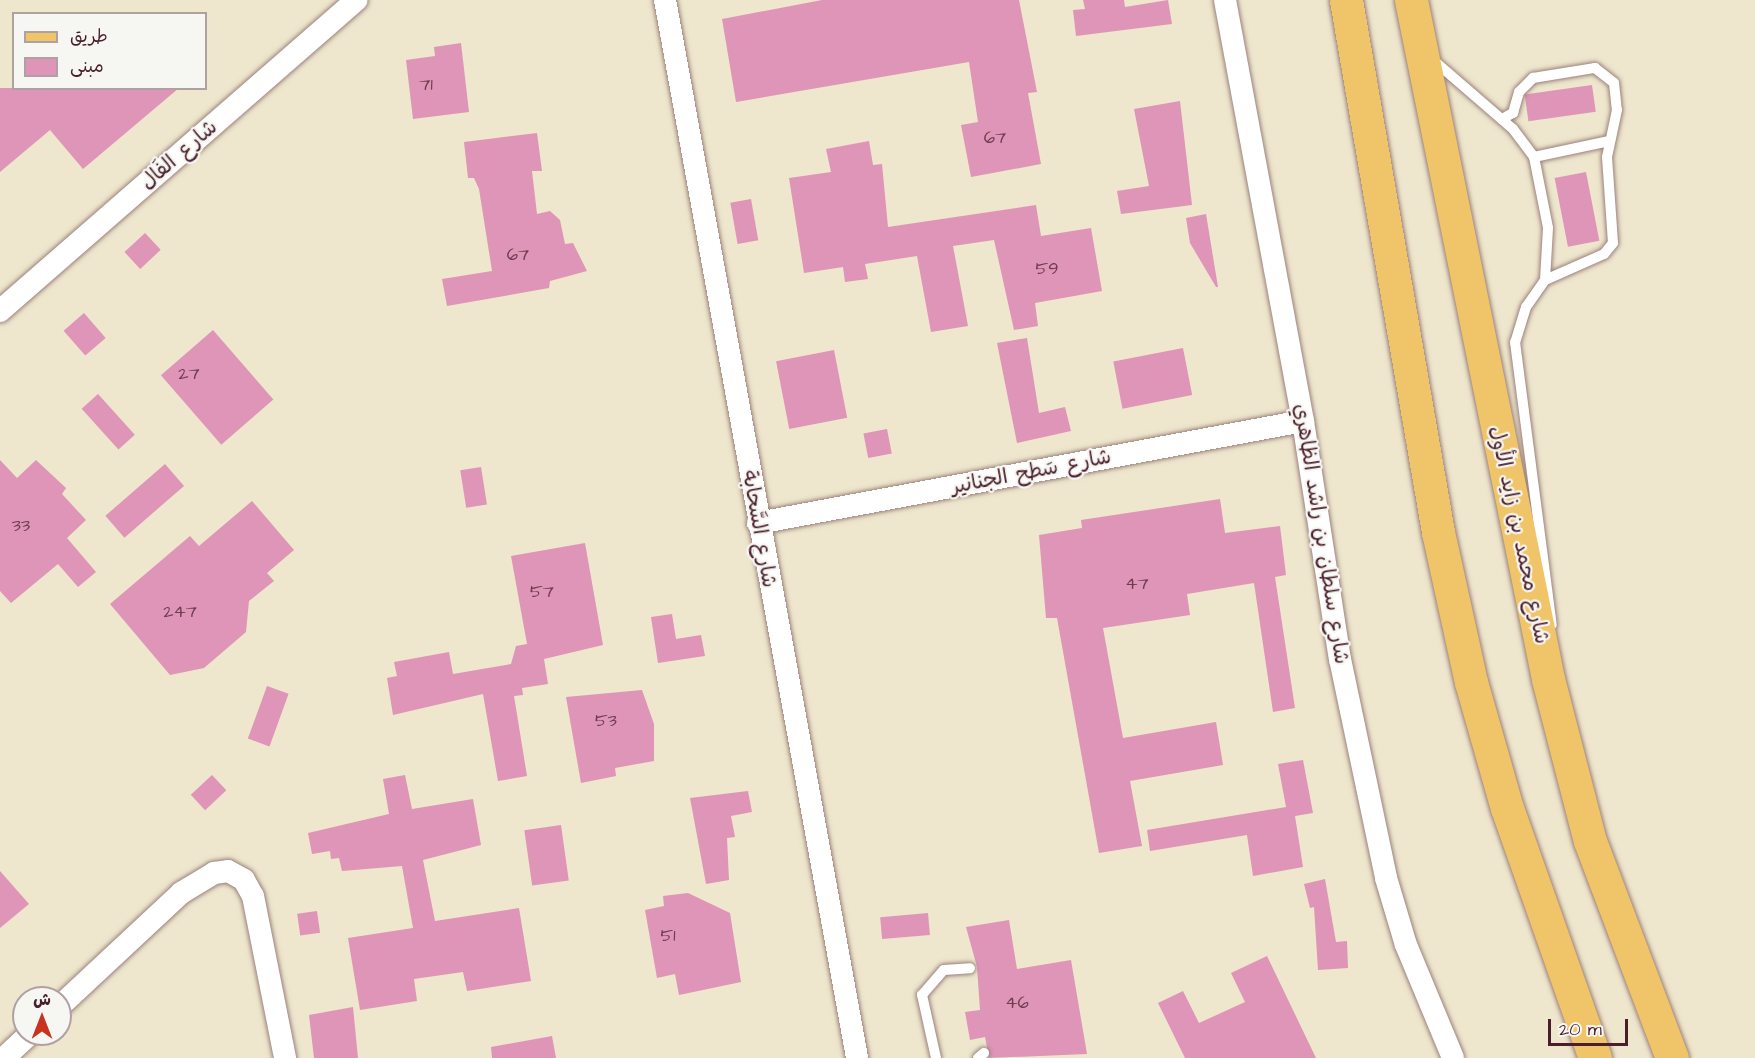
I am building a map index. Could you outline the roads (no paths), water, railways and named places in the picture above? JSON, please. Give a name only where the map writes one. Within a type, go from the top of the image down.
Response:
[{"type":"main road","points":[[1346,0],[1438,532],[1471,682],[1511,818],[1595,1058]]},
{"type":"main road","name":"شارع محمد بن زايد الأول","points":[[1411,0],[1548,679],[1590,842],[1672,1058]]},
{"type":"street","name":"شارع الفَال","points":[[0,311],[357,0]]},
{"type":"street","name":"شارع السَّحابة","points":[[665,0],[758,523],[858,1058]]},
{"type":"street","name":"شارع سلطان بن راشد الظاهري","points":[[1225,0],[1303,421],[1340,659],[1386,878],[1406,945],[1453,1058]]},
{"type":"street","name":"شارع سَطح الجنانير","points":[[758,523],[1303,421]]},
{"type":"street","points":[[72,995],[180,892],[214,873],[228,871],[244,880],[253,896],[285,1058]]},
{"type":"street","points":[[4,1058],[17,1046]]},
{"type":"lane","points":[[1418,40],[1447,75],[1502,119],[1534,157],[1548,228],[1545,280],[1519,324],[1514,360],[1550,594],[1548,679]]},
{"type":"lane","points":[[1502,119],[1513,113],[1519,92],[1533,78],[1595,68],[1614,83],[1617,110],[1609,141],[1613,243],[1604,254],[1545,280]]},
{"type":"lane","points":[[1534,157],[1609,141]]},
{"type":"lane","points":[[936,1058],[922,995],[944,970],[970,968]]}]
